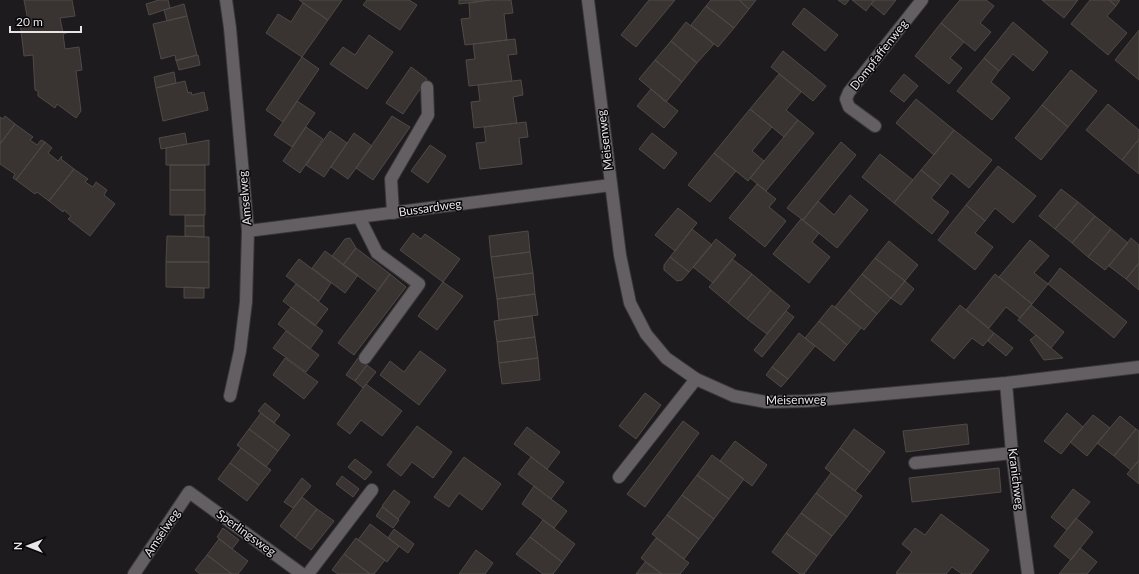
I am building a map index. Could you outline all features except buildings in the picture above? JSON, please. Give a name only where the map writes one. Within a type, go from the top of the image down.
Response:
[{"type":"street","name":"Amselweg","points":[[226,0],[230,28],[248,231],[246,302],[240,351],[230,396]]},
{"type":"street","name":"Meisenweg","points":[[588,0],[620,255],[630,303],[646,334],[666,358],[696,379],[734,396],[766,402],[807,401],[1006,383],[1139,367]]},
{"type":"street","name":"Dompfaffenweg","points":[[875,126],[849,107],[846,99],[849,92],[922,0]]},
{"type":"street","points":[[393,213],[391,179],[428,115],[427,87]]},
{"type":"street","name":"Bussardweg","points":[[248,231],[611,185]]},
{"type":"street","points":[[359,217],[377,253],[419,284],[365,358]]},
{"type":"street","points":[[619,477],[696,379]]},
{"type":"street","name":"Kranichweg","points":[[1006,383],[1012,453],[1028,574]]},
{"type":"street","points":[[915,464],[1012,453]]},
{"type":"street","points":[[308,574],[372,490]]},
{"type":"street","name":"Amselweg","points":[[134,574],[189,492]]},
{"type":"street","name":"Sperlingsweg","points":[[189,492],[302,574]]}]
